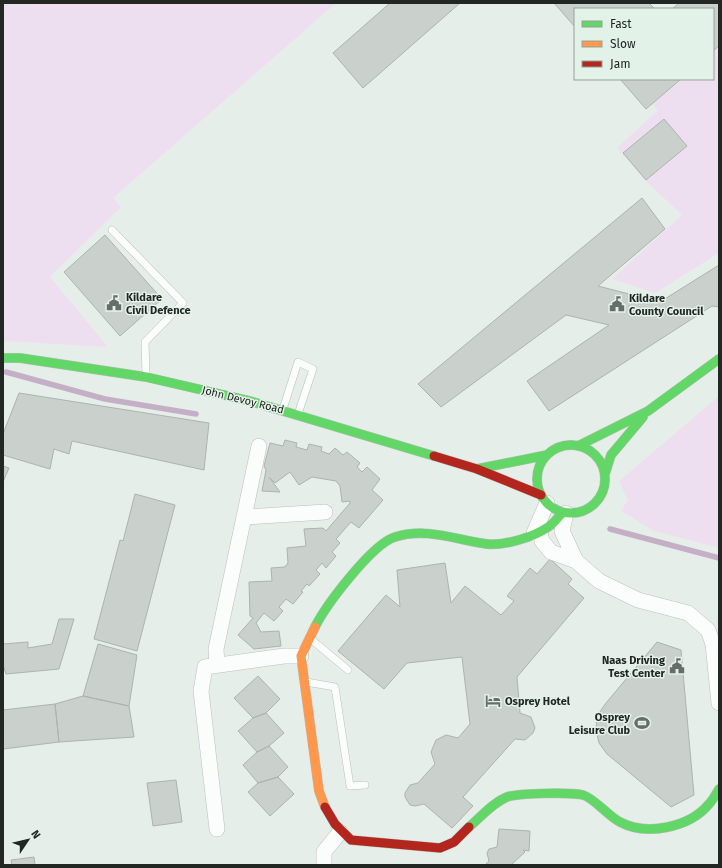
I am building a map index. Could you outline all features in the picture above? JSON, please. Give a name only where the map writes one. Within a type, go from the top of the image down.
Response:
[{"type":"street","name":"John Devoy Road","points":[[3,358],[20,358],[146,377],[283,409],[298,415],[477,469],[544,499]]},
{"type":"street","points":[[578,446],[648,411],[719,359]]},
{"type":"street","points":[[605,474],[602,464],[588,449],[567,445],[556,448],[547,455],[540,464],[537,474],[538,485],[544,499],[554,508],[564,512],[583,511],[592,505],[600,496],[604,486],[605,474],[611,455],[648,411]]},
{"type":"street","points":[[217,665],[216,648],[259,446]]},
{"type":"street","name":"John Devoy Road","points":[[477,469],[547,455]]},
{"type":"street","points":[[544,499],[537,530],[542,541],[551,552],[576,561],[599,581],[638,600],[688,613],[708,630],[713,644],[719,702]]},
{"type":"street","points":[[245,517],[325,512]]},
{"type":"street","points":[[564,512],[548,527],[537,530],[514,541],[489,544],[429,532],[394,537],[375,549],[323,612],[301,656],[319,792],[323,806],[340,832],[351,840],[440,848],[454,842],[492,806],[508,797],[539,794],[584,795],[619,822],[639,829],[662,828],[689,820],[709,805],[718,794],[719,789]]},
{"type":"street","points":[[564,512],[562,531],[576,561]]},
{"type":"street","points":[[217,829],[201,691],[205,667],[284,656],[301,656]]},
{"type":"street","points":[[324,865],[324,852],[340,832]]},
{"type":"lane","points":[[112,230],[183,303],[145,342],[146,377]]},
{"type":"lane","points":[[283,409],[298,362],[313,369],[298,415]]},
{"type":"lane","points":[[310,638],[348,670]]},
{"type":"lane","points":[[304,681],[335,687],[350,786],[365,786]]},
{"type":"shaded area","points":[[3,3],[336,3],[113,198],[121,207],[50,277],[108,347],[3,341]]},
{"type":"shaded area","points":[[719,46],[719,253],[655,293],[612,279],[682,215],[646,181],[617,148],[658,110],[652,104],[680,80],[714,80],[714,50]]},
{"type":"shaded area","points":[[719,396],[719,548],[654,531],[621,511],[628,500],[619,481]]},
{"type":"building","points":[[390,3],[460,3],[363,88],[333,53]]},
{"type":"building","points":[[554,3],[649,3],[654,8],[574,8],[574,26]]},
{"type":"building","points":[[679,3],[719,3],[719,46],[714,50],[714,8],[673,8]]},
{"type":"building","points":[[621,80],[680,80],[646,109]]},
{"type":"building","points":[[664,119],[687,146],[646,180],[623,153]]},
{"type":"building","name":"Kildare County Council","points":[[642,198],[665,229],[598,286],[660,302],[719,265],[719,307],[712,306],[549,411],[527,381],[609,325],[566,315],[441,407],[418,384]]},
{"type":"building","points":[[105,235],[162,299],[120,336],[64,272]]},
{"type":"building","points":[[19,393],[209,423],[204,470],[72,441],[69,454],[54,449],[50,469],[3,455],[3,434]]},
{"type":"building","points":[[285,440],[297,443],[296,447],[307,450],[309,444],[322,447],[321,451],[329,454],[335,448],[343,455],[347,452],[360,463],[357,467],[362,472],[367,467],[380,479],[372,490],[383,500],[359,528],[351,522],[336,539],[340,543],[332,552],[336,556],[326,568],[322,563],[316,570],[320,574],[309,586],[307,584],[301,591],[303,592],[293,604],[286,599],[279,607],[283,611],[274,621],[264,613],[256,623],[261,632],[279,631],[281,646],[254,649],[238,635],[253,618],[250,616],[249,582],[272,581],[271,568],[285,567],[288,563],[287,548],[306,546],[304,529],[323,528],[326,531],[350,503],[350,501],[342,502],[340,486],[336,481],[312,477],[299,485],[290,472],[275,483],[269,477],[280,492],[262,491],[266,470],[264,466],[270,443],[283,446]]},
{"type":"building","points":[[3,466],[9,468],[3,482]]},
{"type":"building","points":[[135,494],[175,505],[137,651],[94,639],[120,540],[123,541]]},
{"type":"building","name":"Osprey Hotel","points":[[550,559],[572,579],[568,584],[584,598],[517,677],[520,713],[531,717],[535,728],[533,733],[525,740],[515,739],[463,797],[473,806],[452,828],[424,804],[415,806],[410,805],[405,797],[405,793],[410,785],[418,783],[435,764],[431,752],[436,740],[446,735],[458,738],[470,724],[462,657],[407,663],[384,689],[338,651],[386,595],[400,607],[397,570],[445,563],[451,603],[465,586],[501,615],[514,601],[507,596],[530,568],[537,574]]},
{"type":"building","points":[[59,619],[74,619],[59,669],[6,674],[3,665],[3,644],[28,642],[28,648],[52,644]]},
{"type":"building","name":"Osprey Leisure Club","points":[[657,642],[681,650],[694,795],[671,807],[607,754],[599,743],[596,730],[597,716],[606,703]]},
{"type":"building","points":[[98,644],[137,655],[129,706],[83,696]]},
{"type":"building","points":[[258,676],[280,699],[266,713],[253,718],[234,698]]},
{"type":"building","points":[[83,696],[129,706],[134,737],[59,742],[55,704]]},
{"type":"building","points":[[55,704],[59,742],[3,749],[3,710]]},
{"type":"building","points":[[266,713],[284,733],[269,746],[257,752],[238,731],[253,718]]},
{"type":"building","points":[[269,746],[288,767],[278,777],[258,783],[243,765],[257,752]]},
{"type":"building","points":[[278,777],[294,794],[270,816],[248,792],[258,783]]},
{"type":"building","points":[[176,780],[182,822],[153,826],[147,783]]},
{"type":"building","points":[[499,829],[530,831],[529,851],[523,850],[525,852],[511,865],[485,865],[489,861],[487,853],[489,849],[497,847]]},
{"type":"building","points":[[34,857],[35,865],[12,865],[11,860]]},
{"type":"waterway","points":[[6,372],[105,399],[196,414]]},
{"type":"waterway","points":[[610,529],[719,558]]},
{"type":"traffic: fast","points":[[3,358],[20,358],[146,377],[250,401],[434,456]]},
{"type":"traffic: fast","points":[[578,446],[648,411],[719,359]]},
{"type":"traffic: fast","points":[[605,474],[611,455],[643,417]]},
{"type":"traffic: fast","points":[[571,445],[584,448],[595,455],[602,466],[605,479],[602,492],[595,503],[584,510],[571,513],[558,510],[547,503],[540,492],[537,479],[540,466],[547,455],[558,448],[571,445]]},
{"type":"traffic: fast","points":[[477,469],[547,455]]},
{"type":"traffic: fast","points":[[315,627],[350,576],[374,551],[385,542],[395,537],[419,533],[441,535],[487,544],[502,544],[519,540],[542,531],[552,524],[563,512]]},
{"type":"traffic: fast","points":[[469,827],[492,806],[507,797],[557,793],[583,795],[596,803],[620,822],[630,826],[654,829],[679,824],[690,819],[710,802],[719,789]]},
{"type":"traffic: slow","points":[[315,627],[301,656],[319,791],[325,807]]},
{"type":"traffic: jam","points":[[434,456],[477,469],[541,495]]},
{"type":"traffic: jam","points":[[325,807],[335,824],[351,840],[440,848],[454,842],[469,827]]},
{"type":"place","name":"Kildare Civil Defence","points":[[114,303]]},
{"type":"place","name":"Kildare County Council","points":[[617,304]]},
{"type":"place","name":"Naas Driving Test Center","points":[[677,666]]},
{"type":"place","name":"Osprey Hotel","points":[[493,701]]},
{"type":"place","name":"Osprey Leisure Club","points":[[642,723]]}]
